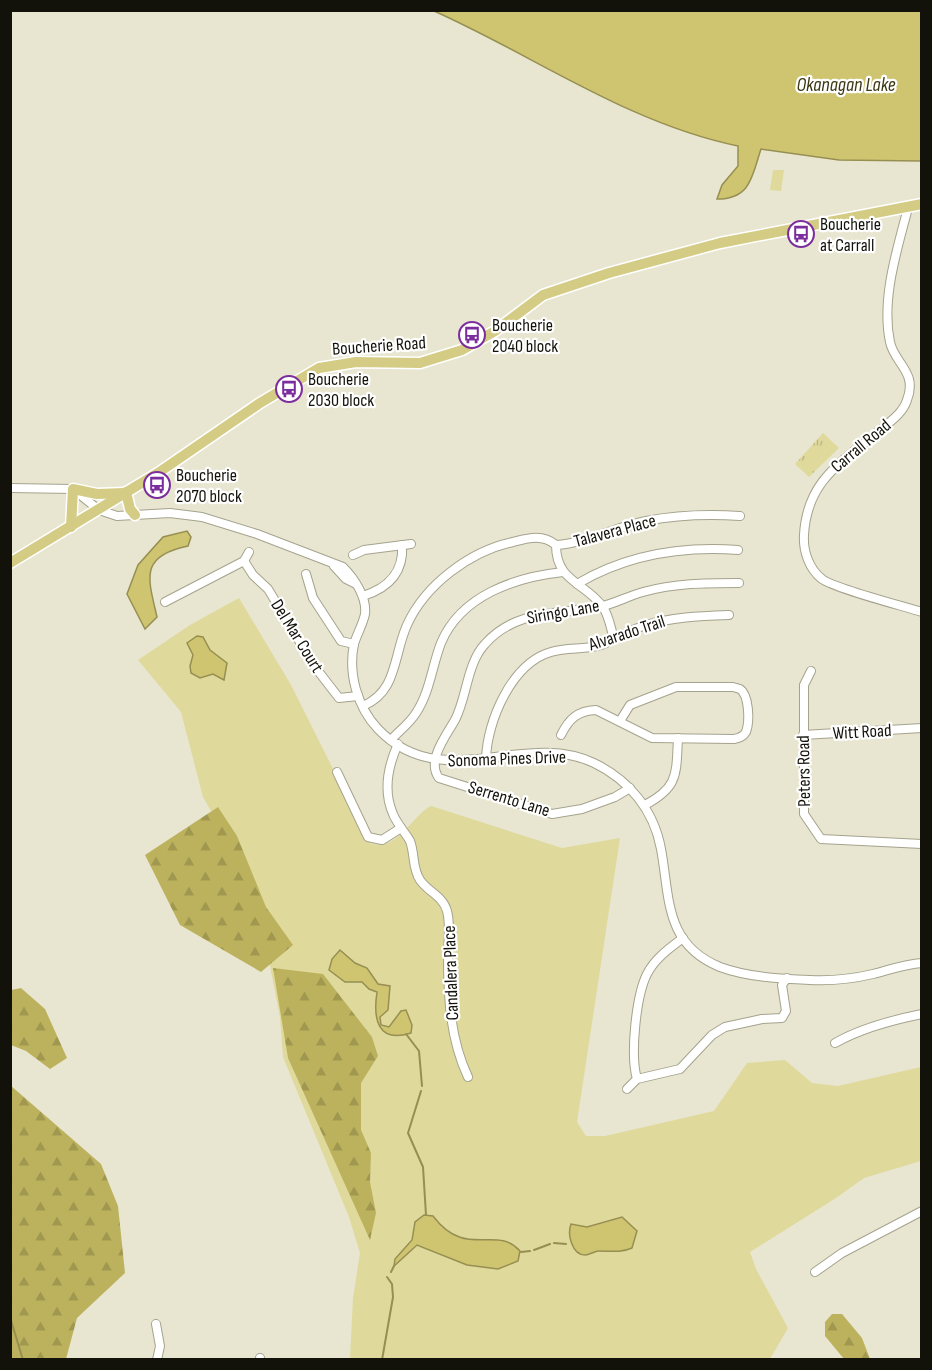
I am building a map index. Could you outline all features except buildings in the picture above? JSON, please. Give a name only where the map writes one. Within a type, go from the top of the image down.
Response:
[{"type":"main road","name":"Boucherie Road","points":[[10,563],[99,510],[260,403],[319,368],[356,362],[420,363],[462,350],[495,331],[543,295],[609,273],[720,243],[921,204]]},
{"type":"main road","points":[[71,527],[73,489],[97,494],[126,492],[130,509],[135,515]]},
{"type":"street","name":"Carrall Road","points":[[908,208],[891,275],[889,314],[890,344],[909,372],[908,399],[899,414],[820,480],[805,514],[804,542],[808,562],[823,580],[921,612]]},
{"type":"street","points":[[10,488],[73,489],[99,510],[117,516],[170,513],[202,517],[257,534],[334,566],[343,567],[352,576],[363,596],[377,592],[389,584],[401,566],[406,544],[364,550],[353,555]]},
{"type":"street","name":"Talavera Place","points":[[363,706],[377,700],[385,691],[407,624],[435,586],[474,558],[509,543],[547,537],[556,544],[576,544],[645,521],[683,515],[740,516]]},
{"type":"street","points":[[556,544],[556,557],[563,572],[602,606],[614,639]]},
{"type":"street","points":[[578,584],[607,569],[647,556],[713,548],[738,550]]},
{"type":"street","points":[[165,602],[244,561],[249,552]]},
{"type":"street","name":"Del Mar Court","points":[[244,561],[253,575],[268,588],[309,658],[332,690],[339,698],[358,696]]},
{"type":"street","points":[[394,742],[416,713],[428,689],[442,642],[457,619],[492,591],[513,581],[563,572]]},
{"type":"street","points":[[306,574],[313,598],[341,641],[354,644]]},
{"type":"street","name":"Siringo Lane","points":[[434,760],[457,715],[478,652],[505,626],[520,618],[602,606],[642,592],[674,585],[739,583]]},
{"type":"street","name":"Sonoma Pines Drive","points":[[363,596],[365,614],[354,644],[352,664],[358,696],[378,729],[416,755],[434,760],[455,762],[531,755],[568,756],[595,763],[618,777],[645,805],[661,849],[670,911],[683,938],[699,953],[721,967],[745,973],[787,978],[854,979],[921,963]]},
{"type":"street","name":"Alvarado Trail","points":[[486,759],[487,744],[509,684],[519,671],[534,659],[551,652],[590,648],[642,626],[670,619],[729,615]]},
{"type":"street","name":"Peters Road","points":[[811,671],[804,685],[804,814],[821,839],[921,844]]},
{"type":"street","points":[[561,735],[568,721],[586,710],[596,710],[652,738],[741,737],[746,730],[744,692],[732,687],[676,687],[630,705],[620,721]]},
{"type":"street","name":"Witt Road","points":[[803,735],[921,728]]},
{"type":"street","points":[[645,805],[663,795],[673,785],[676,775],[678,738]]},
{"type":"street","name":"Candalera Place","points":[[394,742],[387,797],[392,813],[410,843],[412,863],[421,881],[440,898],[446,908],[449,923],[448,990],[453,1029],[458,1056],[468,1077]]},
{"type":"street","name":"Serrento Lane","points":[[434,760],[434,772],[439,778],[552,814],[582,809],[615,797],[630,788]]},
{"type":"street","points":[[337,772],[368,837],[382,840],[401,828]]},
{"type":"street","points":[[637,1079],[635,1047],[642,990],[647,974],[658,957],[683,938]]},
{"type":"street","points":[[627,1089],[637,1079],[680,1069],[712,1035],[725,1027],[762,1019],[782,1018],[786,1011],[782,985],[787,978]]},
{"type":"street","points":[[835,1043],[867,1028],[921,1014]]},
{"type":"street","points":[[815,1272],[842,1253],[921,1211]]},
{"type":"street","points":[[156,1324],[160,1346],[157,1359]]},
{"type":"green space","points":[[773,170],[784,170],[781,191],[770,190]]},
{"type":"green space","points":[[823,433],[839,448],[809,477],[795,464]]},
{"type":"green space","points":[[239,598],[291,685],[370,843],[380,845],[388,843],[404,832],[431,806],[562,848],[620,838],[577,1122],[586,1136],[605,1136],[714,1111],[747,1063],[785,1060],[812,1083],[838,1086],[921,1067],[921,1161],[864,1178],[750,1252],[756,1269],[788,1328],[770,1359],[350,1359],[353,1298],[360,1253],[349,1217],[283,1057],[280,1017],[261,920],[240,861],[203,797],[181,712],[138,660],[190,625]]},
{"type":"green space","points":[[218,807],[237,836],[266,907],[293,945],[261,972],[180,925],[145,855]]},
{"type":"green space","points":[[273,968],[323,974],[372,1037],[378,1056],[361,1083],[361,1130],[371,1153],[370,1182],[376,1213],[370,1240],[288,1058]]},
{"type":"green space","points":[[21,988],[45,1009],[67,1058],[50,1069],[26,1051],[11,1045],[11,990]]},
{"type":"green space","points":[[10,1085],[101,1164],[118,1206],[125,1273],[77,1318],[66,1359],[11,1359]]},
{"type":"green space","points":[[832,1314],[842,1314],[862,1338],[870,1359],[844,1359],[825,1336],[825,1322]]},
{"type":"water","name":"Okanagan Lake","points":[[434,11],[921,11],[921,161],[839,160],[761,149],[752,177],[743,190],[737,195],[717,199],[722,185],[738,166],[738,146],[658,122],[582,87]]},
{"type":"water","points":[[187,531],[191,537],[188,546],[172,550],[154,563],[150,580],[157,617],[145,629],[127,594],[138,565],[163,537]]},
{"type":"water","points":[[197,636],[203,637],[210,650],[227,663],[224,680],[213,674],[200,678],[191,673],[193,655],[187,643]]},
{"type":"water","points":[[340,950],[355,963],[367,968],[378,984],[390,986],[388,1010],[380,1017],[381,1025],[389,1027],[401,1011],[406,1010],[412,1025],[411,1033],[391,1035],[384,1032],[377,1019],[377,992],[369,989],[362,982],[345,982],[329,970],[332,959]]},
{"type":"water","points":[[424,1215],[433,1216],[445,1229],[457,1236],[469,1239],[501,1240],[511,1244],[520,1251],[518,1261],[498,1269],[467,1265],[417,1245],[394,1266],[395,1259],[412,1240],[415,1222]]},
{"type":"water","points":[[622,1217],[637,1231],[632,1248],[620,1251],[597,1251],[585,1255],[574,1248],[570,1238],[571,1224],[587,1227]]},
{"type":"waterway","points":[[406,1034],[419,1051],[422,1086]]},
{"type":"waterway","points":[[421,1091],[408,1133],[423,1167],[426,1215]]},
{"type":"waterway","points":[[554,1243],[566,1244]]},
{"type":"waterway","points":[[534,1250],[550,1244]]},
{"type":"waterway","points":[[521,1252],[530,1251]]},
{"type":"waterway","points":[[391,1272],[394,1266]]},
{"type":"waterway","points":[[382,1360],[393,1297],[392,1284],[387,1277]]},
{"type":"waterway","points":[[10,1317],[23,1360]]},
{"type":"place","name":"Boucherie at Carrall","points":[[801,234]]},
{"type":"place","name":"Boucherie 2040 block","points":[[472,335]]},
{"type":"place","name":"Boucherie 2030 block","points":[[289,389]]},
{"type":"place","name":"Boucherie 2070 block","points":[[157,485]]}]
